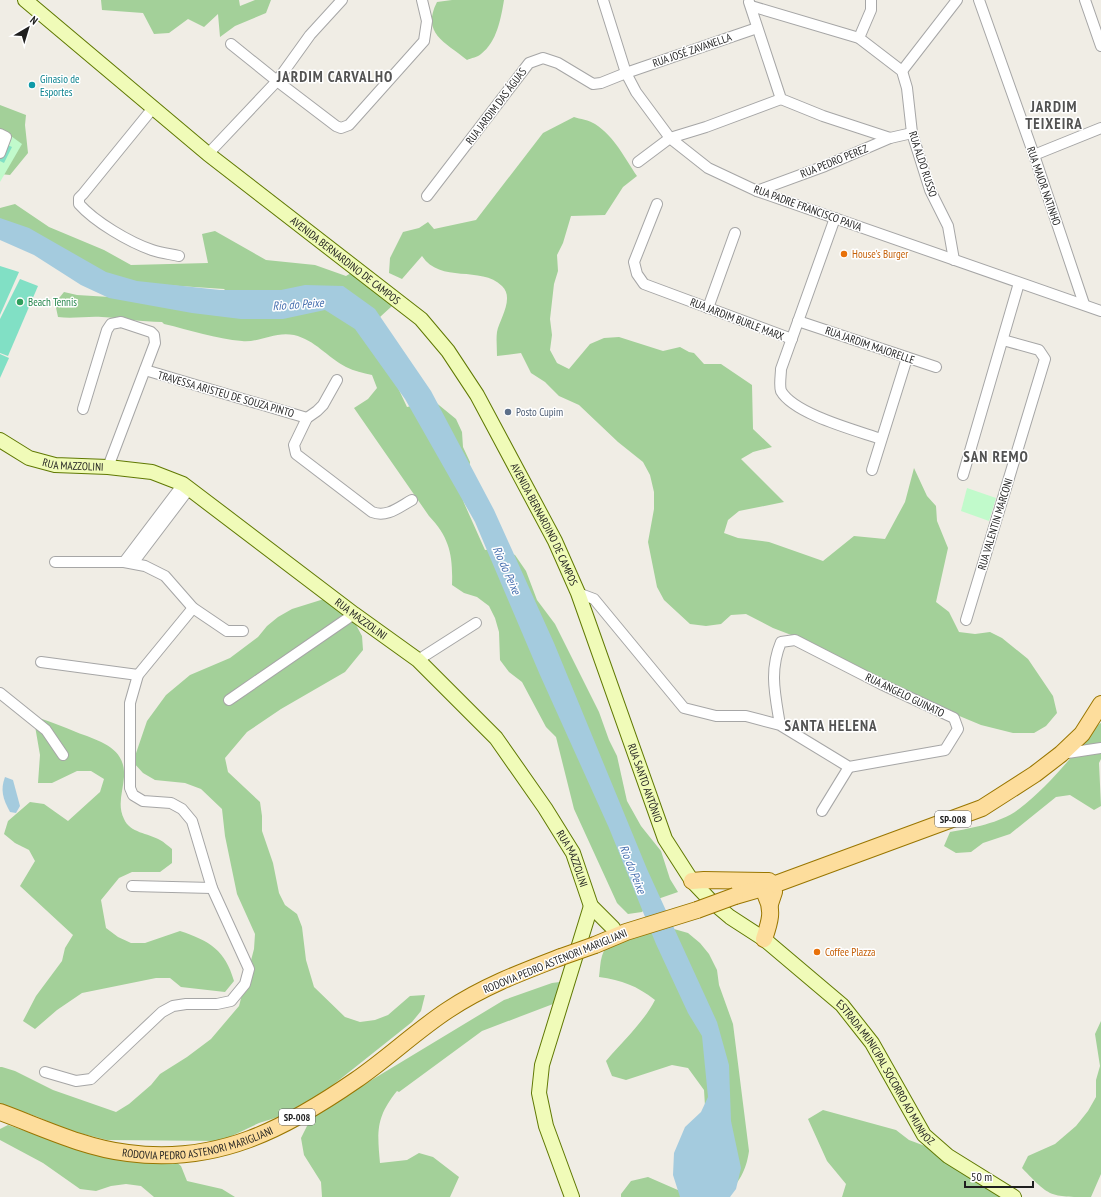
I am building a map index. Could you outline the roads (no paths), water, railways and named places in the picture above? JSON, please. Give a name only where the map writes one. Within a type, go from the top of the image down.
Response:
[{"type":"main road","name":"RODOVIA PEDRO ASTENORI MARIGLIANI","points":[[0,1112],[93,1146],[126,1153],[192,1155],[260,1136],[290,1122],[356,1080],[448,1010],[483,988],[595,945],[621,933],[678,917],[982,808],[1028,779],[1062,754],[1082,734],[1100,707]]},
{"type":"main road","points":[[692,881],[769,881],[767,886],[770,904],[770,920],[764,939]]},
{"type":"street","name":"AVENIDA BERNARDINO DE CAMPOS","points":[[25,0],[208,154],[421,319],[448,351],[477,395],[555,540],[578,593]]},
{"type":"street","points":[[208,154],[277,81],[310,35],[342,0]]},
{"type":"street","points":[[231,44],[277,81],[336,126],[341,128],[349,125],[424,41],[428,21],[422,0]]},
{"type":"street","name":"RUA PADRE FRANCISCO PAIVA","points":[[603,0],[626,72],[636,92],[670,138],[708,168],[756,191],[1019,283],[1084,304],[1101,312]]},
{"type":"street","points":[[859,38],[871,10],[871,0]]},
{"type":"street","points":[[750,3],[859,38],[902,71],[957,0]]},
{"type":"street","name":"RUA MAJOR NATINHO","points":[[979,0],[1034,155],[1084,304]]},
{"type":"street","points":[[1086,0],[1101,46]]},
{"type":"street","points":[[750,3],[781,99]]},
{"type":"street","name":"RUA JOSÉ ZAVANELLA","points":[[626,72],[757,28]]},
{"type":"street","name":"RUA JARDIM DAS ÁGUAS","points":[[427,196],[528,63],[543,58],[558,63],[592,84],[601,83],[626,72]]},
{"type":"street","name":"RUA ALDO RUSSO","points":[[902,71],[907,88],[912,133],[930,190],[948,226],[954,260]]},
{"type":"street","points":[[638,162],[670,138],[706,127],[781,99],[823,116],[890,138]]},
{"type":"street","points":[[153,108],[79,198],[79,204],[88,214],[130,239],[152,250],[179,256]]},
{"type":"street","points":[[1034,155],[1101,128]]},
{"type":"street","name":"RUA PEDRO PEREZ","points":[[756,191],[825,166],[890,138],[912,133]]},
{"type":"street","points":[[0,134],[6,137],[0,153]]},
{"type":"street","name":"RUA JARDIM BURLE MARX","points":[[657,204],[634,262],[637,274],[644,284],[792,339],[801,322],[835,218]]},
{"type":"street","points":[[708,308],[735,233]]},
{"type":"street","points":[[963,475],[1019,283]]},
{"type":"street","points":[[83,409],[107,330],[111,324],[121,322],[151,332],[154,335],[155,343],[108,467]]},
{"type":"street","name":"RUA JARDIM MAJORELLE","points":[[801,322],[936,367]]},
{"type":"street","points":[[792,339],[781,369],[780,389],[789,401],[801,410],[881,439]]},
{"type":"street","name":"RUA VALENTIN MARCONI","points":[[966,620],[1045,359],[1039,350],[1003,340]]},
{"type":"street","points":[[872,470],[907,358]]},
{"type":"street","name":"TRAVESSA ARISTEU DE SOUZA PINTO","points":[[145,370],[307,418]]},
{"type":"street","name":"TRAVESSA ARISTEU DE SOUZA PINTO","points":[[337,380],[323,404],[317,411],[307,418],[294,445],[299,457],[372,512],[378,514],[388,514],[412,500]]},
{"type":"street","name":"RUA MAZZOLINI","points":[[0,440],[29,458],[55,465],[108,467],[152,472],[186,486],[354,614],[418,660],[496,738],[545,808],[573,853],[591,906],[613,928],[621,933]]},
{"type":"street","points":[[128,563],[186,486]]},
{"type":"street","points":[[55,562],[128,563],[145,566],[165,576],[193,608],[227,631],[243,631]]},
{"type":"street","points":[[578,593],[594,599],[684,708],[716,716],[746,716],[780,725],[849,767],[822,811]]},
{"type":"street","name":"RUA SANTO ANTÔNIO","points":[[578,593],[665,839],[692,881],[711,901],[730,917],[764,939]]},
{"type":"street","points":[[45,1072],[76,1081],[91,1078],[162,1012],[173,1006],[186,1004],[217,1004],[231,1001],[245,984],[249,969],[212,888],[192,821],[182,809],[171,803],[143,801],[133,795],[130,788],[130,703],[138,674],[193,608]]},
{"type":"street","points":[[229,700],[354,614]]},
{"type":"street","points":[[418,660],[476,623]]},
{"type":"street","name":"RUA ANGELO GUINATO","points":[[780,725],[774,689],[775,658],[781,642],[795,640],[881,684],[954,718],[958,729],[945,750],[849,767]]},
{"type":"street","points":[[42,662],[138,674]]},
{"type":"street","points":[[0,693],[46,730],[64,755]]},
{"type":"street","points":[[1062,754],[1101,748]]},
{"type":"street","points":[[132,886],[212,888]]},
{"type":"street","points":[[572,1197],[546,1126],[539,1093],[542,1065],[591,906]]},
{"type":"street","name":"ESTRADA MUNICIPAL SOCORRO AO MUNHOZ","points":[[764,939],[842,1005],[872,1043],[924,1135],[948,1156],[1014,1197]]},
{"type":"water","name":"Rio do Peixe","points":[[0,218],[29,228],[106,272],[137,281],[220,290],[281,290],[305,285],[343,286],[375,309],[431,391],[494,510],[554,643],[647,869],[717,1022],[729,1065],[731,1121],[741,1168],[736,1189],[730,1197],[680,1197],[673,1175],[674,1153],[685,1127],[701,1112],[708,1097],[702,1036],[688,1013],[656,944],[609,828],[540,675],[475,522],[405,399],[355,329],[325,310],[283,319],[241,319],[192,313],[109,298],[81,285],[34,255],[0,240]]},
{"type":"water","points":[[5,777],[13,780],[20,806],[16,813],[10,812],[4,799],[3,782]]},
{"type":"place","name":"Ginasio de Esportes","points":[[32,85]]},
{"type":"place","name":"House's Burger","points":[[844,254]]},
{"type":"place","name":"Beach Tennis","points":[[20,302]]},
{"type":"place","name":"Posto Cupim","points":[[508,412]]},
{"type":"place","name":"Coffee Plazza","points":[[817,952]]},
{"type":"district","name":"JARDIM CARVALHO","points":[[335,76]]},
{"type":"district","name":"JARDIM TEIXEIRA","points":[[1054,114]]},
{"type":"district","name":"SAN REMO","points":[[996,456]]},
{"type":"district","name":"SANTA HELENA","points":[[831,725]]}]
